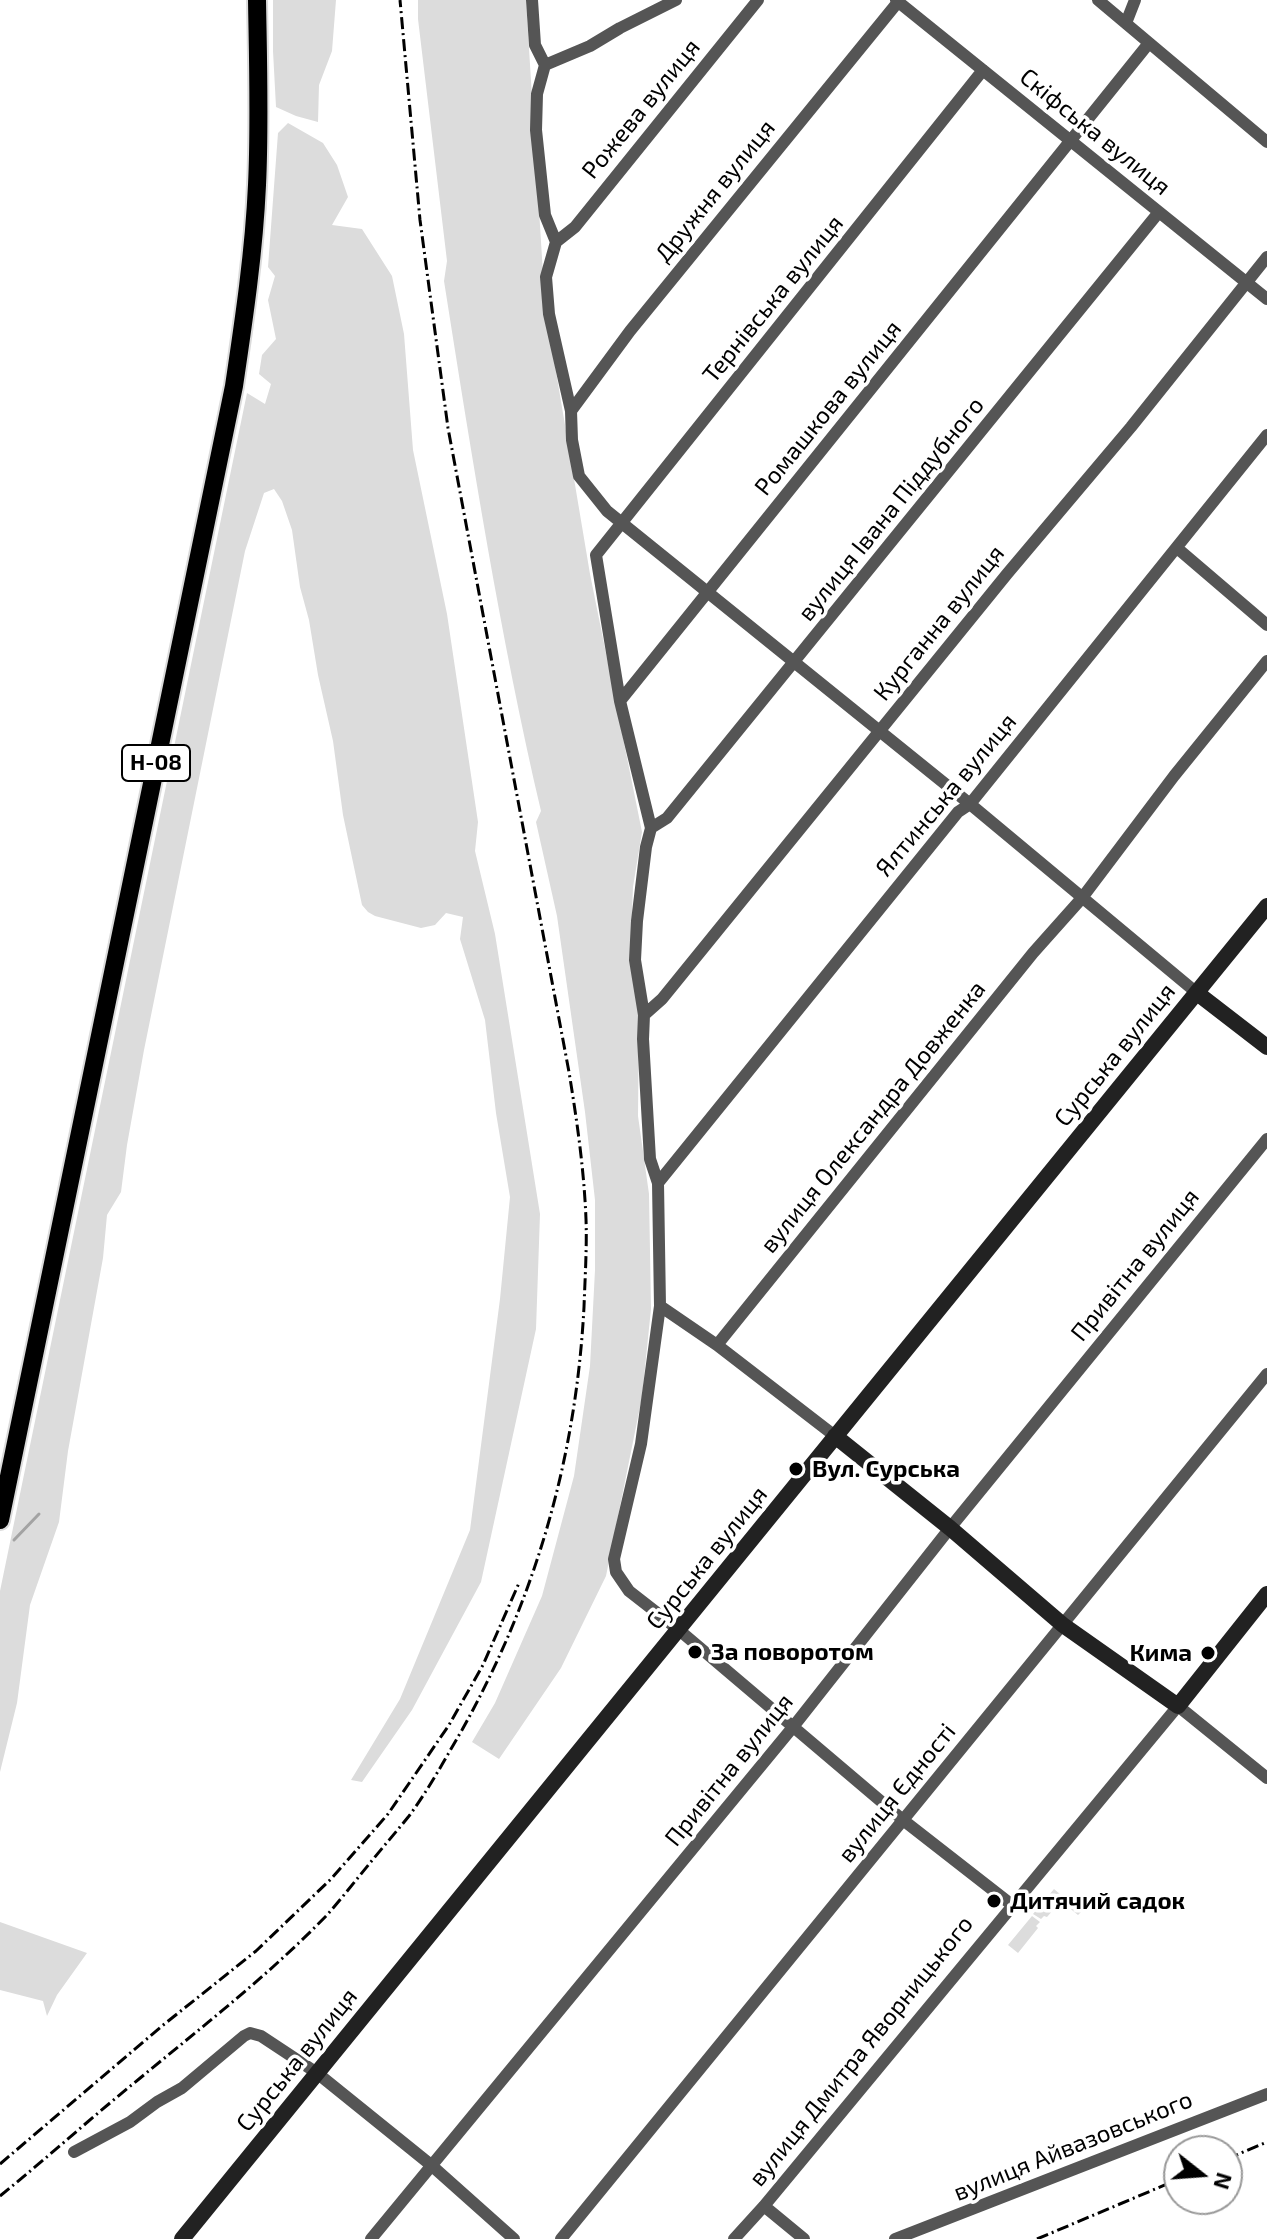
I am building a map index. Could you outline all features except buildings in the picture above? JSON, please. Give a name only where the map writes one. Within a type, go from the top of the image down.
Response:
[{"type":"main road","name":"Н-08","points":[[0,1520],[3,1492],[234,386],[247,301],[257,184],[257,0]]},
{"type":"street","points":[[532,0],[535,45],[545,65],[537,94],[536,130],[545,215],[556,242],[546,277],[549,314],[571,411],[572,440],[579,476],[607,511],[1267,1047]]},
{"type":"street","points":[[545,65],[590,46],[676,0]]},
{"type":"street","name":"Рожева вулиця","points":[[556,242],[575,227],[758,0]]},
{"type":"street","points":[[1098,0],[1267,142]]},
{"type":"street","points":[[1126,23],[1135,0]]},
{"type":"street","name":"Скіфська вулиця","points":[[897,1],[1267,299]]},
{"type":"street","name":"Дружня вулиця","points":[[571,411],[630,331],[897,1]]},
{"type":"street","name":"Ромашкова вулиця","points":[[620,701],[1149,43]]},
{"type":"street","name":"Тернівська вулиця","points":[[620,701],[596,555],[983,70]]},
{"type":"street","name":"вулиця Івана Піддубного","points":[[651,828],[667,818],[1159,212]]},
{"type":"street","name":"Курганна вулиця","points":[[644,1015],[662,999],[1267,257]]},
{"type":"street","name":"Ялтинська вулиця","points":[[658,1183],[958,812],[970,804],[1267,435]]},
{"type":"street","points":[[1177,548],[1267,625]]},
{"type":"street","name":"вулиця Олександра Довженка","points":[[717,1345],[1023,965],[1082,898],[1174,776],[1267,661]]},
{"type":"street","points":[[620,701],[651,828],[646,847],[635,960],[644,1015],[650,1159],[658,1183],[660,1306],[641,1444],[614,1559],[616,1572],[629,1591],[903,1820],[1012,1905]]},
{"type":"street","name":"Сурська вулиця","points":[[182,2239],[1267,906]]},
{"type":"street","name":"Привітна вулиця","points":[[371,2239],[793,1727],[950,1528],[1267,1139]]},
{"type":"street","points":[[660,1306],[717,1345],[835,1436],[950,1528],[1063,1625],[1178,1706],[1267,1778]]},
{"type":"street","name":"вулиця Єдності","points":[[561,2239],[1267,1374]]},
{"type":"street","name":"вулиця Дмитра Яворницького","points":[[734,2239],[1178,1706],[1267,1594]]},
{"type":"street","points":[[74,2152],[130,2122],[182,2088],[250,2033],[261,2036],[317,2073],[431,2165],[514,2239]]},
{"type":"street","name":"вулиця Айвазовського","points":[[895,2239],[1267,2094]]},
{"type":"street","points":[[764,2206],[804,2239]]},
{"type":"shaded area","points":[[273,0],[336,0],[332,51],[319,85],[318,122],[276,107]]},
{"type":"shaded area","points":[[418,0],[526,0],[545,306],[590,574],[642,832],[633,887],[630,963],[639,1016],[638,1116],[649,1194],[651,1309],[642,1397],[606,1576],[561,1668],[499,1759],[472,1742],[495,1703],[542,1596],[574,1476],[590,1366],[595,1200],[557,916],[536,822],[541,811],[500,613],[444,281],[447,261]]},
{"type":"shaded area","points":[[288,123],[323,143],[337,165],[348,197],[332,225],[362,229],[392,276],[404,334],[413,450],[447,614],[478,822],[475,851],[495,934],[540,1214],[536,1329],[481,1582],[412,1710],[362,1782],[351,1780],[400,1699],[470,1530],[510,1197],[485,1020],[460,939],[463,917],[446,913],[435,925],[421,928],[375,916],[362,905],[343,815],[333,741],[300,587],[292,530],[282,501],[274,489],[264,493],[245,551],[144,1050],[121,1192],[107,1215],[103,1258],[68,1451],[59,1522],[30,1605],[17,1703],[0,1772],[0,1591],[247,393],[265,404],[271,384],[259,374],[262,355],[276,339],[268,300],[275,276],[268,267],[278,133]]},
{"type":"shaded area","points":[[1054,1889],[1081,1912],[1078,1915],[1061,1901],[1047,1917],[1041,1919],[1033,1914]]},
{"type":"shaded area","points":[[1032,1916],[1040,1922],[1036,1926],[1038,1928],[1018,1953],[1008,1945]]},
{"type":"shaded area","points":[[0,1922],[87,1953],[57,1995],[47,2016],[43,2001],[0,1990]]},
{"type":"waterway","points":[[14,1540],[39,1514]]},
{"type":"railway","points":[[0,2196],[282,1958],[327,1915],[409,1816],[462,1730],[511,1629],[548,1525],[572,1418],[584,1307],[586,1252],[580,1145],[448,428],[420,220],[400,0]]},
{"type":"railway","points":[[0,2164],[162,2026],[256,1951],[331,1879],[388,1814],[449,1725],[483,1665],[519,1583]]},
{"type":"railway","points":[[1243,2152],[1267,2142]]},
{"type":"railway","points":[[1037,2239],[1163,2186]]},
{"type":"place","name":"Вул. Сурська","points":[[796,1469]]},
{"type":"place","name":"За поворотом","points":[[695,1652]]},
{"type":"place","name":"Кима","points":[[1208,1653]]},
{"type":"place","name":"Дитячий садок","points":[[994,1901]]}]
